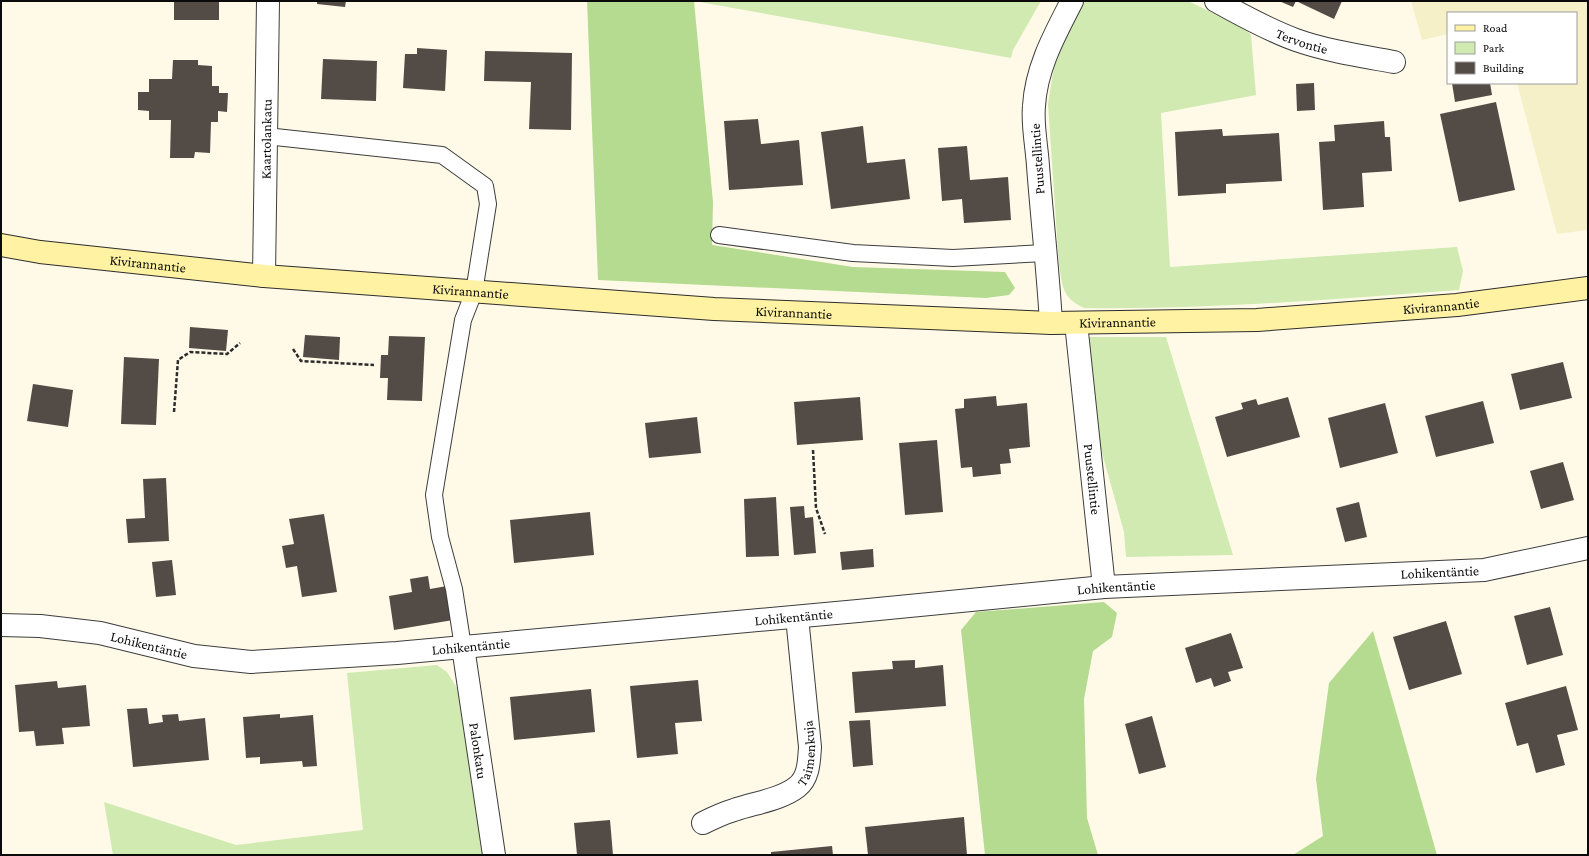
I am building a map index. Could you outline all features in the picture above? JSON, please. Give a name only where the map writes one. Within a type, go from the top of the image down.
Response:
[{"type":"street","name":"Kaartolankatu","points":[[264,276],[268,1]]},
{"type":"street","name":"Puustellintie","points":[[1051,323],[1034,106],[1039,76],[1049,44],[1072,1]]},
{"type":"street","name":"Tervontie","points":[[1216,1],[1258,23],[1296,40],[1342,52],[1394,62]]},
{"type":"street","name":"Kivirannantie","points":[[1,245],[40,252],[264,276],[474,292],[714,309],[1051,323],[1257,320],[1457,305],[1588,288]]},
{"type":"street","name":"Puustellintie","points":[[1076,323],[1104,587]]},
{"type":"street","name":"Lohikentäntie","points":[[1,625],[40,626],[100,633],[194,656],[251,662],[397,653],[797,617],[1104,587],[1484,570],[1588,548]]},
{"type":"street","name":"Taimenkuja","points":[[703,822],[733,810],[780,796],[798,787],[805,777],[809,764],[810,747],[797,617]]},
{"type":"street","name":"Palonkatu","points":[[463,647],[494,855]]},
{"type":"lane","points":[[266,136],[442,155],[485,186],[488,204],[474,292],[464,320],[434,495],[440,537],[454,588],[463,647]]},
{"type":"lane","points":[[719,236],[852,253],[953,258],[1045,253]]},
{"type":"path","points":[[174,412],[178,360],[190,352],[227,354],[240,343]]},
{"type":"path","points":[[293,349],[301,361],[374,366]]},
{"type":"path","points":[[813,450],[816,508],[825,534]]},
{"type":"shaded area","points":[[1411,1],[1588,1],[1588,230],[1557,234],[1517,84],[1577,84],[1577,12],[1447,12],[1447,34],[1422,40]]},
{"type":"green space","points":[[587,1],[694,1],[713,202],[712,245],[853,267],[1005,272],[1015,288],[1009,295],[986,298],[598,280]]},
{"type":"green space","points":[[694,1],[1041,1],[1013,50],[1011,58]]},
{"type":"green space","points":[[1081,1],[1188,1],[1244,28],[1251,35],[1256,95],[1161,113],[1170,267],[1457,247],[1463,271],[1459,290],[1225,306],[1084,308],[1071,300],[1067,296],[1063,286],[1059,265],[1048,104],[1054,66]]},
{"type":"green space","points":[[1070,337],[1166,337],[1233,555],[1126,557],[1124,532]]},
{"type":"green space","points":[[1104,602],[1117,613],[1112,637],[1093,651],[1084,699],[1087,818],[1098,855],[985,855],[961,630],[976,612]]},
{"type":"green space","points":[[1373,631],[1437,855],[1293,855],[1323,836],[1316,779],[1329,683]]},
{"type":"green space","points":[[437,665],[447,672],[457,688],[484,823],[487,855],[113,855],[104,802],[236,845],[363,830],[347,673]]},
{"type":"building","points":[[174,1],[219,1],[219,20],[174,20]]},
{"type":"building","points":[[317,1],[346,1],[345,7],[317,4]]},
{"type":"building","points":[[1279,1],[1296,1],[1293,7]]},
{"type":"building","points":[[1296,1],[1342,1],[1334,19]]},
{"type":"building","points":[[417,48],[447,50],[445,91],[403,88],[405,54],[417,54]]},
{"type":"building","points":[[485,51],[572,53],[571,130],[529,129],[531,82],[484,81]]},
{"type":"building","points":[[323,59],[377,61],[376,101],[321,99]]},
{"type":"building","points":[[173,60],[198,60],[198,65],[212,66],[212,86],[219,86],[219,93],[228,93],[227,112],[218,111],[218,122],[211,122],[210,153],[195,152],[194,158],[170,158],[171,120],[149,120],[149,111],[138,110],[138,92],[149,92],[149,79],[172,79]]},
{"type":"building","points":[[1314,83],[1315,110],[1297,111],[1296,84]]},
{"type":"building","points":[[1452,84],[1490,84],[1492,95],[1455,102]]},
{"type":"building","points":[[1496,102],[1515,190],[1459,202],[1440,114]]},
{"type":"building","points":[[758,119],[761,144],[799,140],[803,185],[729,190],[724,121]]},
{"type":"building","points":[[1384,121],[1385,137],[1390,137],[1392,171],[1362,173],[1364,207],[1323,210],[1319,142],[1335,141],[1334,125]]},
{"type":"building","points":[[863,126],[867,163],[905,159],[910,199],[831,209],[821,132]]},
{"type":"building","points":[[1222,129],[1223,136],[1279,133],[1282,181],[1226,184],[1226,193],[1178,196],[1175,132]]},
{"type":"building","points":[[967,146],[970,180],[1008,177],[1011,220],[964,223],[962,199],[942,201],[938,148]]},
{"type":"building","points":[[190,327],[228,330],[226,351],[189,348]]},
{"type":"building","points":[[305,335],[340,337],[339,360],[303,357]]},
{"type":"building","points":[[389,336],[425,337],[422,401],[387,400],[388,378],[380,378],[381,355],[388,355]]},
{"type":"building","points":[[124,357],[159,359],[156,425],[121,424]]},
{"type":"building","points":[[1563,362],[1572,398],[1520,410],[1511,374]]},
{"type":"building","points":[[33,384],[73,390],[68,427],[27,421]]},
{"type":"building","points":[[996,396],[997,406],[1027,403],[1030,447],[1009,449],[1011,463],[1000,464],[1001,474],[973,477],[972,467],[961,468],[955,409],[964,408],[964,399]]},
{"type":"building","points":[[860,397],[863,440],[797,445],[794,402]]},
{"type":"building","points":[[1288,397],[1300,437],[1227,457],[1215,417],[1243,409],[1241,403],[1256,399],[1258,405]]},
{"type":"building","points":[[1483,401],[1494,443],[1436,457],[1425,416]]},
{"type":"building","points":[[1385,403],[1398,453],[1340,468],[1328,418]]},
{"type":"building","points":[[697,417],[701,453],[649,458],[645,423]]},
{"type":"building","points":[[937,440],[943,512],[905,515],[899,443]]},
{"type":"building","points":[[1563,462],[1574,500],[1541,509],[1530,471]]},
{"type":"building","points":[[166,478],[169,541],[128,543],[126,519],[145,518],[143,479]]},
{"type":"building","points":[[776,497],[779,556],[746,557],[744,499]]},
{"type":"building","points":[[1359,502],[1367,537],[1345,542],[1336,508]]},
{"type":"building","points":[[804,506],[805,518],[813,517],[816,553],[794,555],[790,507]]},
{"type":"building","points":[[590,512],[594,555],[514,563],[510,520]]},
{"type":"building","points":[[324,514],[337,592],[302,597],[297,566],[286,568],[282,546],[294,544],[289,519]]},
{"type":"building","points":[[873,549],[874,567],[842,570],[840,552]]},
{"type":"building","points":[[172,560],[176,595],[156,597],[152,562]]},
{"type":"building","points":[[428,576],[430,589],[447,586],[453,620],[394,630],[389,596],[412,592],[410,579]]},
{"type":"building","points":[[1550,607],[1563,655],[1527,665],[1514,616]]},
{"type":"building","points":[[1446,621],[1462,674],[1409,690],[1393,637]]},
{"type":"building","points":[[1231,633],[1243,668],[1228,672],[1231,681],[1214,687],[1211,678],[1196,683],[1185,648]]},
{"type":"building","points":[[915,660],[915,668],[943,665],[946,706],[855,713],[852,672],[893,669],[892,661]]},
{"type":"building","points":[[698,680],[702,721],[675,723],[678,754],[637,758],[630,686]]},
{"type":"building","points":[[57,681],[58,688],[86,685],[90,726],[62,728],[64,744],[36,746],[34,731],[19,732],[15,685]]},
{"type":"building","points":[[1566,686],[1578,730],[1557,735],[1565,765],[1536,773],[1528,743],[1517,746],[1505,703]]},
{"type":"building","points":[[591,689],[595,732],[514,740],[510,697]]},
{"type":"building","points":[[147,708],[149,724],[163,722],[162,715],[178,714],[179,721],[205,718],[209,760],[133,767],[127,709]]},
{"type":"building","points":[[280,714],[280,718],[313,715],[317,766],[303,767],[302,761],[260,764],[260,757],[246,758],[243,717]]},
{"type":"building","points":[[1152,716],[1166,767],[1139,774],[1125,724]]},
{"type":"building","points":[[870,720],[873,765],[853,767],[849,721]]},
{"type":"building","points":[[964,817],[967,855],[868,855],[865,827]]},
{"type":"building","points":[[610,820],[613,855],[577,855],[574,823]]},
{"type":"building","points":[[832,846],[833,855],[771,855],[771,852]]}]
